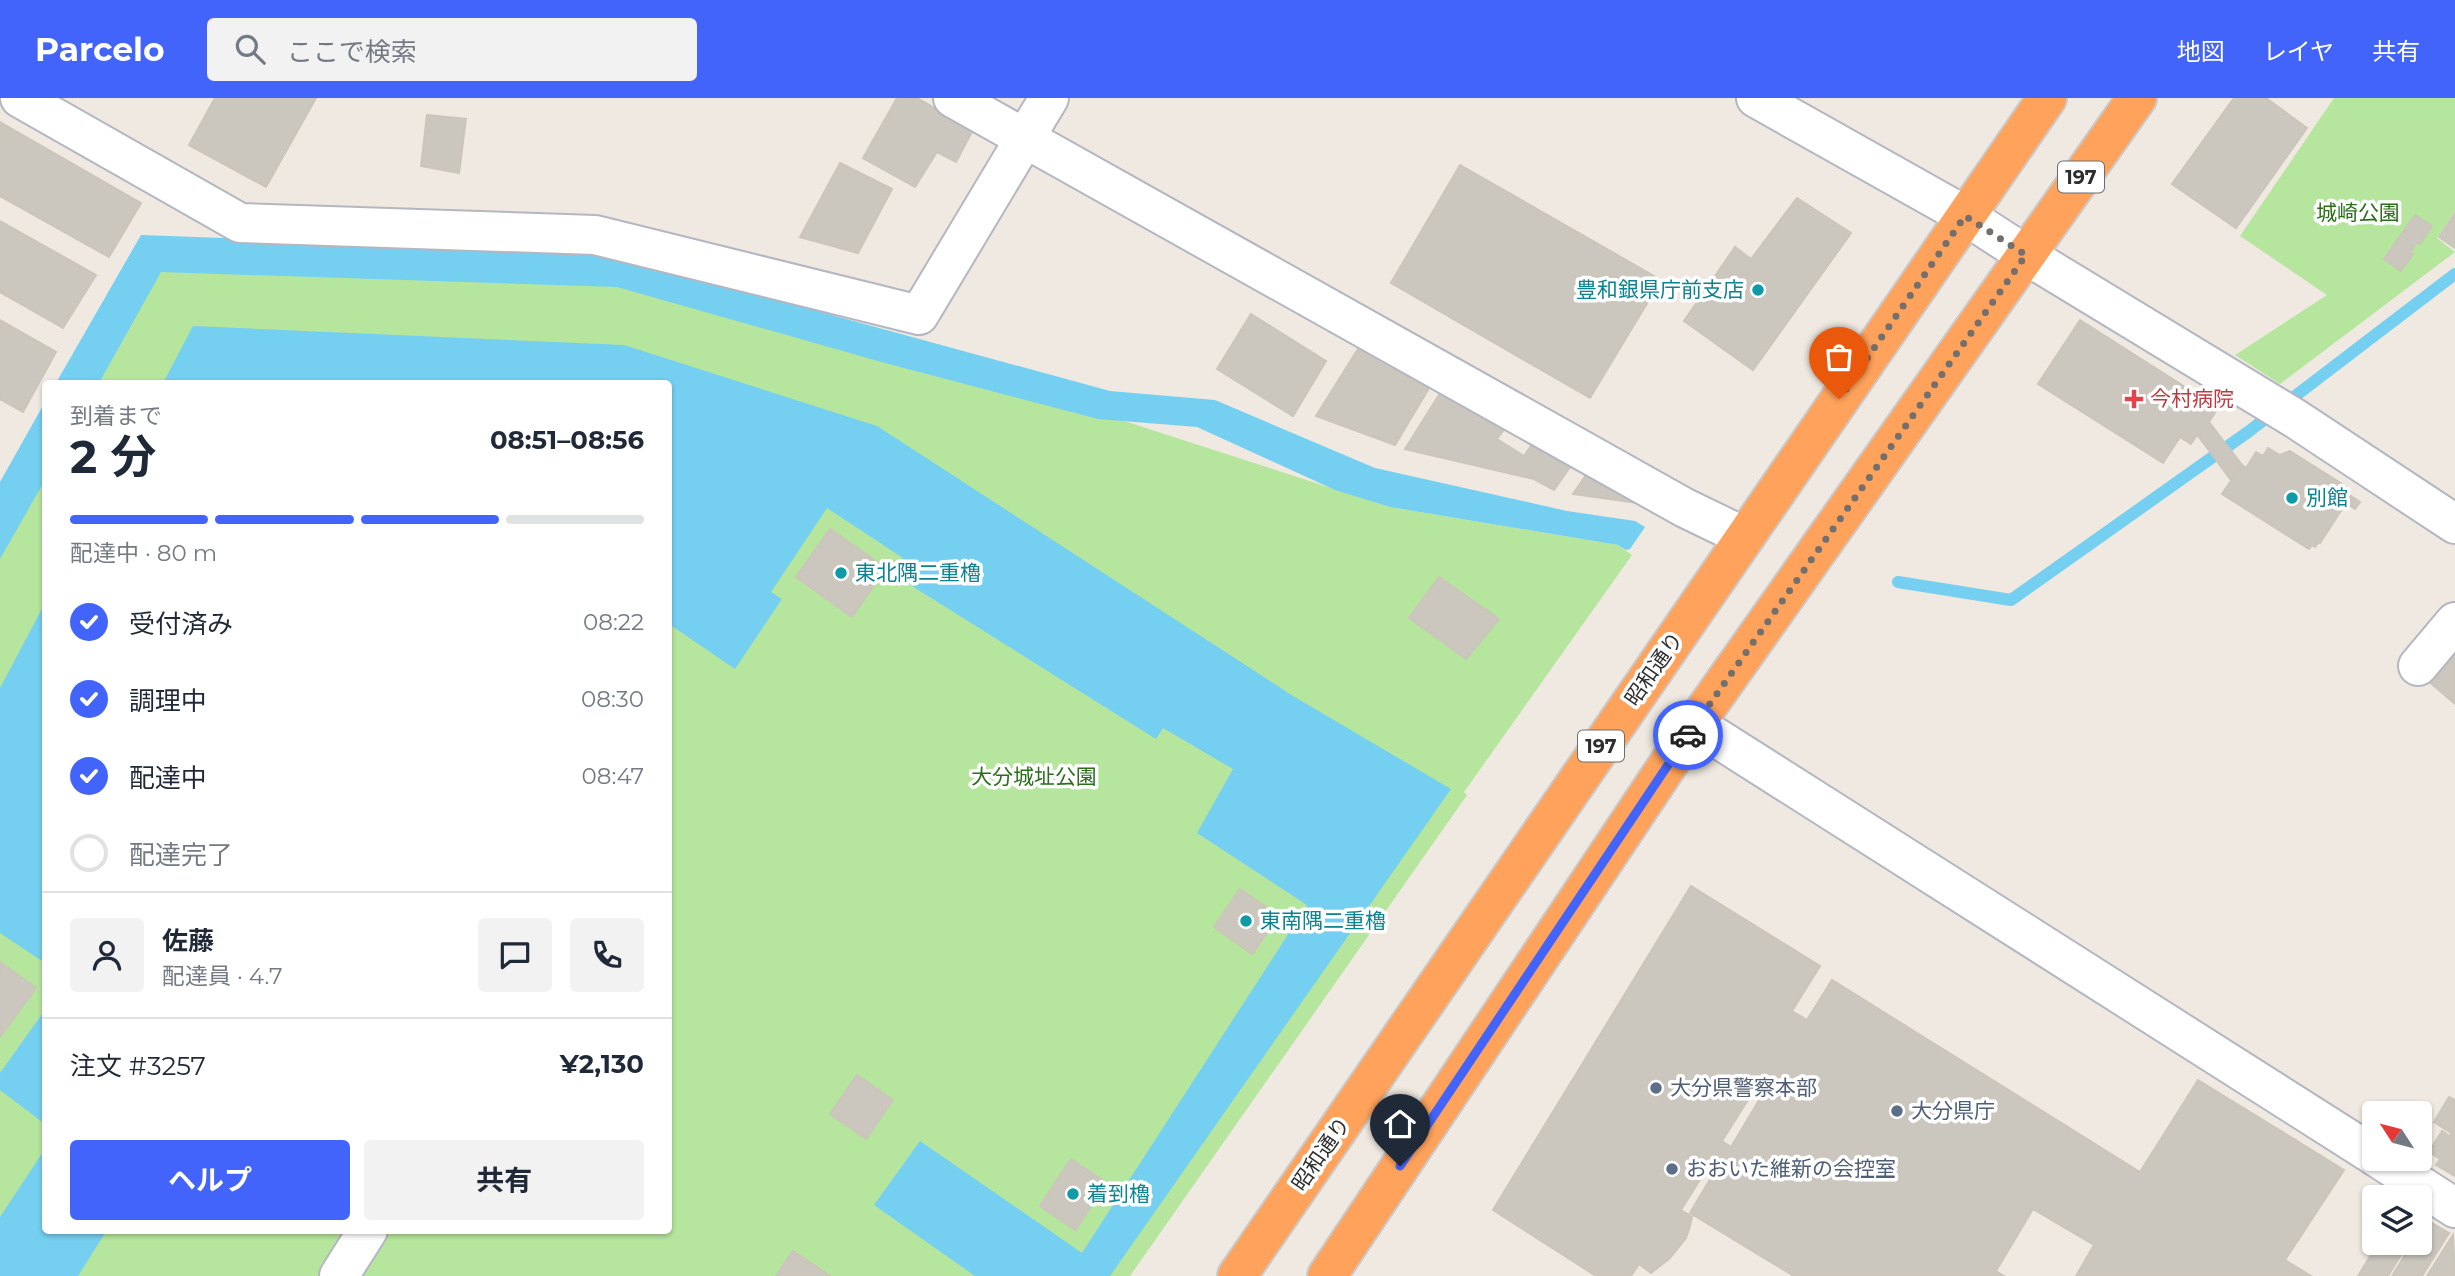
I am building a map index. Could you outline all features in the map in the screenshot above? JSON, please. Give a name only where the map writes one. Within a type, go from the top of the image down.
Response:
[{"type":"highway","name":"昭和通り","points":[[1244,1274],[1745,537],[2048,98]]},
{"type":"highway","name":"197","points":[[1327,1276],[1695,724],[2137,98]]},
{"type":"street","points":[[20,98],[240,223],[595,235],[919,315],[1049,98]]},
{"type":"street","points":[[953,98],[1685,508],[1745,537]]},
{"type":"street","points":[[1756,98],[1965,216],[2296,419],[2455,524]]},
{"type":"street","points":[[2418,666],[2455,622]]},
{"type":"street","points":[[1695,724],[2362,1149]]},
{"type":"street","points":[[2397,1171],[2455,1208]]},
{"type":"street","points":[[339,1276],[365,1234]]},
{"type":"green space","name":"城崎公園","points":[[2334,98],[2455,98],[2455,211],[2437,238],[2455,252],[2280,384],[2235,355],[2327,295],[2240,236]]},
{"type":"green space","name":"大分城址公園","points":[[148,247],[614,256],[1390,507],[1618,545],[1632,555],[1464,792],[1467,795],[1130,1276],[0,1276],[0,488],[42,418],[42,1234],[672,1234],[672,380],[66,380]]},
{"type":"water","points":[[141,235],[601,252],[1110,391],[1215,400],[1375,468],[1567,511],[1635,521],[1645,527],[1630,549],[1626,550],[1618,545],[1390,507],[1335,490],[1197,427],[1098,419],[885,363],[617,287],[161,272],[101,380],[58,380]]},
{"type":"water","points":[[193,326],[624,345],[877,426],[1293,696],[1451,789],[1110,1276],[975,1276],[874,1205],[920,1141],[1082,1253],[1307,905],[1197,833],[1233,769],[1163,728],[1156,739],[893,574],[903,558],[827,508],[771,592],[782,599],[735,669],[672,626],[672,380],[165,380]]},
{"type":"water","points":[[42,407],[42,485],[0,559],[0,482]]},
{"type":"water","points":[[42,609],[42,961],[0,933],[0,688]]},
{"type":"water","points":[[42,1014],[42,1122],[0,1090],[0,1073]]},
{"type":"water","points":[[42,1154],[42,1234],[104,1234],[78,1276],[0,1276],[0,1217]]},
{"type":"building","points":[[215,98],[316,98],[266,187],[189,145]]},
{"type":"building","points":[[897,98],[917,98],[973,130],[956,162],[937,152],[915,187],[863,158]]},
{"type":"building","points":[[2234,98],[2266,98],[2307,128],[2236,228],[2172,184]]},
{"type":"building","points":[[427,115],[466,119],[459,173],[421,166]]},
{"type":"building","points":[[0,122],[141,203],[109,257],[0,196]]},
{"type":"building","points":[[840,163],[892,189],[858,253],[800,237]]},
{"type":"building","points":[[1460,165],[1661,280],[1590,398],[1391,283]]},
{"type":"building","name":"豊和銀県庁前支店","points":[[1797,198],[1851,233],[1753,370],[1684,321],[1735,247],[1751,259]]},
{"type":"building","points":[[2455,213],[2455,248],[2439,237]]},
{"type":"building","points":[[2415,215],[2432,226],[2420,244],[2417,242],[2410,252],[2413,254],[2401,271],[2384,259]]},
{"type":"building","points":[[0,221],[96,275],[63,328],[0,292]]},
{"type":"building","points":[[1251,314],[1326,361],[1293,416],[1217,369]]},
{"type":"building","points":[[0,320],[56,352],[23,412],[0,399]]},
{"type":"building","name":"今村病院","points":[[2080,320],[2218,408],[2199,437],[2197,435],[2191,444],[2180,437],[2163,463],[2038,384]]},
{"type":"building","points":[[1366,336],[1435,378],[1395,445],[1316,416]]},
{"type":"building","points":[[1444,387],[1506,427],[1497,439],[1524,456],[1533,443],[1570,467],[1554,490],[1534,479],[1405,449]]},
{"type":"building","points":[[2209,422],[2242,465],[2231,480],[2199,437]]},
{"type":"building","name":"今村病院","points":[[2268,448],[2280,455],[2290,451],[2347,487],[2348,494],[2360,502],[2355,509],[2346,503],[2315,547],[2312,545],[2309,549],[2222,494],[2242,465],[2246,468],[2256,452],[2263,456]]},
{"type":"building","points":[[1593,465],[1638,503],[1573,494]]},
{"type":"building","name":"東北隅二重櫓","points":[[830,529],[886,568],[852,617],[796,577]]},
{"type":"building","points":[[1439,577],[1499,619],[1466,659],[1409,618]]},
{"type":"building","points":[[2455,647],[2455,704],[2427,680]]},
{"type":"building","name":"大分県庁","points":[[1691,886],[1820,966],[1792,1011],[1807,1020],[1832,980],[2140,1172],[2198,1080],[2344,1170],[2285,1260],[2311,1276],[2076,1276],[2094,1245],[2033,1209],[1996,1271],[2004,1276],[1794,1276],[1690,1213],[1718,1166],[1711,1162],[1681,1210],[1692,1217],[1686,1238],[1670,1258],[1651,1273],[1639,1264],[1631,1276],[1596,1276],[1493,1210]],"holes":[[[1765,1073],[1773,1077],[1731,1147],[1722,1141]]]},
{"type":"building","name":"東南隅二重櫓","points":[[1240,889],[1279,916],[1252,954],[1214,927]]},
{"type":"building","points":[[0,962],[36,988],[0,1037]]},
{"type":"building","points":[[857,1075],[893,1100],[866,1139],[830,1114]]},
{"type":"building","points":[[2449,1097],[2455,1100],[2455,1176],[2436,1165],[2440,1159],[2432,1154],[2432,1147],[2442,1131],[2451,1137],[2451,1133],[2434,1122]]},
{"type":"building","name":"着到櫓","points":[[1071,1159],[1107,1183],[1075,1230],[1040,1206]]},
{"type":"building","points":[[2432,1223],[2449,1233],[2422,1276],[2392,1276],[2405,1255],[2432,1255]]},
{"type":"building","points":[[2453,1235],[2455,1276],[2427,1276]]},
{"type":"building","points":[[793,1251],[830,1276],[776,1276]]},
{"type":"building","points":[[2371,1255],[2401,1255],[2388,1276],[2358,1276]]},
{"type":"waterway","points":[[1898,582],[2011,600],[2248,432],[2455,274]]},
{"type":"way so far","points":[[1688,735],[2026,255],[1965,216],[1839,399]]},
{"type":"place","name":"豊和銀県庁前支店","points":[[1758,290]]},
{"type":"place","name":"今村病院","points":[[2134,399]]},
{"type":"place","name":"別館","points":[[2292,498]]},
{"type":"place","name":"東北隅二重櫓","points":[[841,573]]},
{"type":"place","name":"東南隅二重櫓","points":[[1246,921]]},
{"type":"place","name":"大分県警察本部","points":[[1656,1088]]},
{"type":"place","name":"大分県庁","points":[[1897,1111]]},
{"type":"place","name":"おおいた維新の会控室","points":[[1672,1169]]},
{"type":"place","name":"着到櫓","points":[[1073,1194]]},
{"type":"route","points":[[1400,1166],[1688,735]]}]
